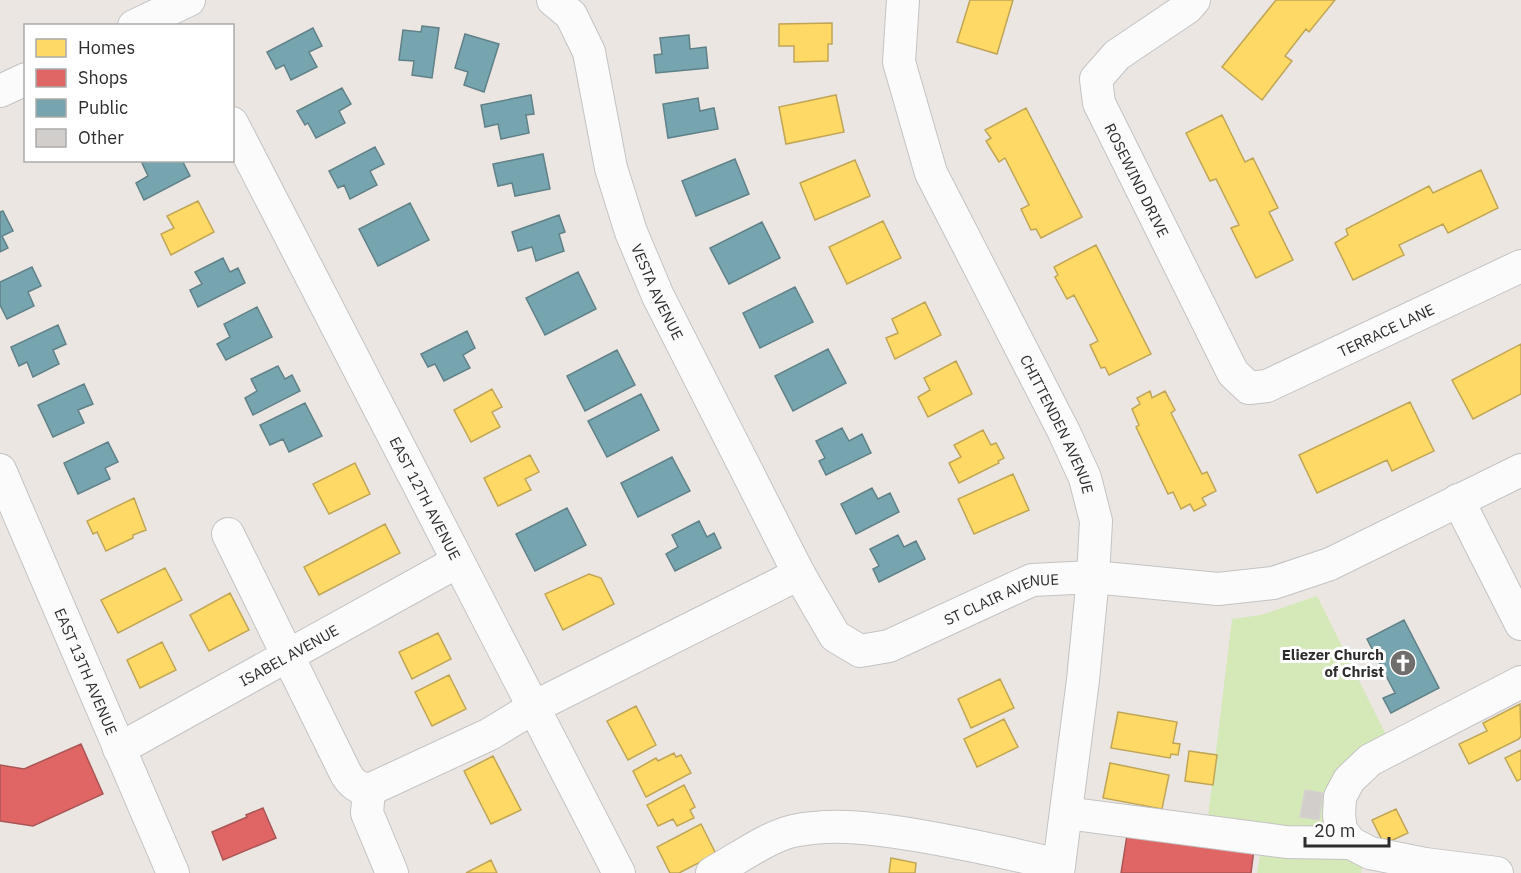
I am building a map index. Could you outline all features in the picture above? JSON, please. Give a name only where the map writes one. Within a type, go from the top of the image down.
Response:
[{"type":"street","name":"VESTA AVENUE","points":[[553,0],[572,15],[589,52],[611,168],[631,232],[658,296],[799,574]]},
{"type":"street","name":"CHITTENDEN AVENUE","points":[[903,0],[899,62],[931,173],[1064,432],[1085,478],[1096,520],[1083,680],[1059,869]]},
{"type":"street","name":"ROSEWIND DRIVE","points":[[1194,0],[1186,8],[1117,55],[1096,79],[1099,103],[1233,373],[1249,388]]},
{"type":"street","points":[[139,24],[178,8]]},
{"type":"street","name":"EAST 12TH AVENUE","points":[[234,127],[619,873]]},
{"type":"street","name":"TERRACE LANE","points":[[1249,388],[1267,386],[1521,266]]},
{"type":"street","name":"EAST 13TH AVENUE","points":[[0,470],[173,873]]},
{"type":"street","name":"ST CLAIR AVENUE","points":[[799,574],[835,636],[860,651],[889,646],[1032,580],[1093,577],[1218,589],[1274,582],[1330,564],[1521,470]]},
{"type":"street","points":[[1458,500],[1521,624]]},
{"type":"street","points":[[228,534],[346,774],[352,783],[369,790],[490,734],[534,707],[799,574]]},
{"type":"street","name":"ISABEL AVENUE","points":[[119,749],[457,562]]},
{"type":"street","points":[[1497,873],[1425,864],[1370,853],[1351,843],[1341,830],[1340,797],[1349,780],[1370,760],[1521,682]]},
{"type":"street","points":[[369,790],[366,813],[392,873]]},
{"type":"street","points":[[1066,813],[1286,842],[1351,843]]},
{"type":"street","points":[[712,873],[791,831],[845,826],[876,828],[964,843],[1059,869]]},
{"type":"green space","points":[[1317,596],[1393,749],[1337,781],[1321,835],[1208,817],[1232,619],[1261,615]]},
{"type":"green space","points":[[1262,842],[1363,858],[1361,873],[1257,873]]},
{"type":"building: Homes","points":[[970,0],[1013,0],[997,54],[957,42]]},
{"type":"building: Homes","points":[[1276,0],[1335,0],[1309,32],[1306,29],[1285,56],[1292,61],[1262,100],[1222,67]]},
{"type":"building: Homes","points":[[832,23],[832,44],[828,44],[828,61],[794,62],[794,46],[779,46],[779,24]]},
{"type":"building: Homes","points":[[836,95],[844,132],[786,144],[779,107]]},
{"type":"building: Homes","points":[[1026,108],[1082,217],[1041,238],[1036,229],[1031,230],[1021,209],[1029,205],[1005,158],[999,162],[986,141],[991,138],[985,130]]},
{"type":"building: Homes","points":[[1222,115],[1245,162],[1253,158],[1278,208],[1269,212],[1293,260],[1256,278],[1231,228],[1239,225],[1216,179],[1210,181],[1186,133]]},
{"type":"building: Homes","points":[[855,160],[870,196],[815,220],[800,183]]},
{"type":"building: Homes","points":[[1481,170],[1498,208],[1448,233],[1443,224],[1399,245],[1404,255],[1353,280],[1335,243],[1348,235],[1346,229],[1429,186],[1433,193]]},
{"type":"building: Homes","points":[[198,201],[214,232],[171,255],[161,234],[174,228],[167,216]]},
{"type":"building: Homes","points":[[883,221],[901,258],[847,284],[829,247]]},
{"type":"building: Homes","points":[[1096,245],[1151,354],[1109,375],[1105,367],[1101,368],[1090,345],[1098,341],[1074,295],[1067,299],[1055,277],[1058,275],[1054,267]]},
{"type":"building: Homes","points":[[925,302],[941,335],[895,359],[886,338],[898,333],[892,319]]},
{"type":"building: Homes","points":[[1521,344],[1521,394],[1473,419],[1452,380]]},
{"type":"building: Homes","points":[[956,361],[972,394],[928,417],[918,397],[930,390],[924,378]]},
{"type":"building: Homes","points":[[492,389],[502,407],[492,412],[500,427],[471,442],[454,410]]},
{"type":"building: Homes","points":[[1150,391],[1152,398],[1165,391],[1175,410],[1171,413],[1202,474],[1207,472],[1216,491],[1202,498],[1206,505],[1194,511],[1190,504],[1181,509],[1173,492],[1168,494],[1136,427],[1139,425],[1132,409],[1140,404],[1137,398]]},
{"type":"building: Homes","points":[[1410,402],[1434,451],[1392,471],[1387,460],[1317,493],[1299,455]]},
{"type":"building: Homes","points":[[983,430],[991,445],[996,443],[1004,458],[998,461],[999,463],[959,483],[949,463],[961,457],[954,445]]},
{"type":"building: Homes","points":[[530,455],[539,472],[525,479],[531,490],[498,506],[484,478]]},
{"type":"building: Homes","points":[[355,463],[370,494],[329,514],[313,484]]},
{"type":"building: Homes","points":[[1013,474],[1029,510],[974,534],[958,499]]},
{"type":"building: Homes","points":[[134,498],[146,530],[106,551],[97,532],[93,534],[87,521]]},
{"type":"building: Homes","points":[[385,524],[400,553],[319,595],[304,567]]},
{"type":"building: Homes","points":[[165,568],[182,600],[118,633],[101,600]]},
{"type":"building: Homes","points":[[589,574],[601,578],[614,604],[563,630],[545,594]]},
{"type":"building: Homes","points":[[230,593],[249,630],[209,651],[190,615]]},
{"type":"building: Homes","points":[[438,633],[451,659],[412,679],[399,652]]},
{"type":"building: Homes","points":[[162,642],[176,670],[140,688],[127,660]]},
{"type":"building: Homes","points":[[449,675],[466,709],[432,726],[415,692]]},
{"type":"building: Homes","points":[[1000,679],[1014,708],[971,728],[958,699]]},
{"type":"building: Homes","points":[[1520,704],[1521,736],[1519,739],[1469,764],[1459,744],[1487,731],[1483,723]]},
{"type":"building: Homes","points":[[636,706],[656,745],[628,760],[607,721]]},
{"type":"building: Homes","points":[[1118,712],[1177,722],[1173,743],[1180,744],[1178,755],[1171,754],[1170,758],[1111,748]]},
{"type":"building: Homes","points":[[1004,719],[1018,747],[977,767],[964,739]]},
{"type":"building: Homes","points":[[1521,750],[1521,779],[1517,781],[1505,758]]},
{"type":"building: Homes","points":[[1189,751],[1217,755],[1213,785],[1185,781]]},
{"type":"building: Homes","points":[[674,753],[676,757],[681,755],[691,773],[646,797],[633,771],[656,758],[658,761]]},
{"type":"building: Homes","points":[[493,756],[521,810],[491,824],[464,771]]},
{"type":"building: Homes","points":[[1110,763],[1169,775],[1162,809],[1103,798]]},
{"type":"building: Homes","points":[[684,785],[695,807],[690,810],[694,818],[677,826],[673,819],[658,826],[647,805]]},
{"type":"building: Homes","points":[[1396,809],[1408,833],[1384,844],[1372,820]]},
{"type":"building: Homes","points":[[701,824],[716,854],[679,873],[670,873],[657,847]]},
{"type":"building: Homes","points":[[891,858],[916,863],[915,873],[889,873]]},
{"type":"building: Homes","points":[[491,860],[497,873],[466,873]]},
{"type":"building: Shops","points":[[81,744],[103,794],[33,826],[0,821],[0,765],[24,769]]},
{"type":"building: Shops","points":[[263,808],[276,838],[223,860],[212,832]]},
{"type":"building: Shops","points":[[1128,829],[1254,849],[1251,873],[1121,873]]},
{"type":"building: Public","points":[[422,26],[439,28],[432,78],[412,75],[414,61],[399,60],[403,30],[421,32]]},
{"type":"building: Public","points":[[313,28],[322,46],[309,52],[317,67],[291,80],[284,65],[276,69],[267,52]]},
{"type":"building: Public","points":[[465,34],[499,44],[484,92],[464,85],[468,72],[455,68]]},
{"type":"building: Public","points":[[689,35],[690,49],[706,47],[708,68],[656,73],[654,55],[662,54],[660,38]]},
{"type":"building: Public","points":[[342,88],[351,104],[339,111],[345,123],[316,138],[308,123],[305,125],[297,111]]},
{"type":"building: Public","points":[[531,95],[534,114],[526,115],[529,133],[501,139],[498,124],[485,127],[481,105]]},
{"type":"building: Public","points":[[698,98],[700,111],[714,108],[718,129],[668,138],[663,104]]},
{"type":"building: Public","points":[[375,147],[384,164],[370,171],[377,185],[350,199],[344,185],[338,188],[329,171]]},
{"type":"building: Public","points":[[543,154],[550,189],[515,196],[512,183],[498,186],[493,164]]},
{"type":"building: Public","points":[[735,159],[749,194],[696,216],[682,181]]},
{"type":"building: Public","points":[[183,162],[190,176],[144,200],[136,183],[148,176],[142,163]]},
{"type":"building: Public","points":[[410,203],[429,240],[378,266],[359,229]]},
{"type":"building: Public","points":[[3,211],[13,231],[2,236],[8,248],[0,252],[0,212]]},
{"type":"building: Public","points":[[559,215],[565,232],[559,234],[564,251],[536,261],[532,247],[518,251],[512,232]]},
{"type":"building: Public","points":[[762,222],[780,258],[729,284],[710,248]]},
{"type":"building: Public","points":[[223,258],[230,272],[238,268],[245,283],[198,307],[190,290],[202,284],[195,272]]},
{"type":"building: Public","points":[[32,267],[41,286],[28,292],[34,306],[7,319],[0,305],[0,282]]},
{"type":"building: Public","points":[[578,272],[596,309],[545,335],[526,298]]},
{"type":"building: Public","points":[[795,287],[813,322],[760,348],[743,313]]},
{"type":"building: Public","points":[[257,307],[272,337],[226,360],[217,344],[230,337],[224,324]]},
{"type":"building: Public","points":[[58,325],[66,344],[53,350],[59,364],[33,377],[27,362],[19,366],[11,347]]},
{"type":"building: Public","points":[[467,331],[475,348],[463,355],[470,368],[444,381],[435,364],[428,367],[421,354]]},
{"type":"building: Public","points":[[828,349],[846,383],[793,411],[775,376]]},
{"type":"building: Public","points":[[617,350],[635,385],[585,411],[567,376]]},
{"type":"building: Public","points":[[278,366],[285,379],[292,375],[300,391],[253,415],[245,398],[257,391],[251,379]]},
{"type":"building: Public","points":[[84,384],[93,404],[78,410],[84,423],[53,437],[38,405]]},
{"type":"building: Public","points":[[641,394],[659,430],[607,457],[588,421]]},
{"type":"building: Public","points":[[305,403],[322,436],[289,452],[283,439],[270,445],[260,425]]},
{"type":"building: Public","points":[[842,428],[849,441],[862,434],[871,453],[826,475],[819,461],[825,458],[816,441]]},
{"type":"building: Public","points":[[108,442],[118,462],[105,468],[110,479],[78,494],[64,463]]},
{"type":"building: Public","points":[[672,457],[690,491],[638,517],[621,483]]},
{"type":"building: Public","points":[[872,488],[878,499],[890,493],[899,512],[856,534],[841,504]]},
{"type":"building: Public","points":[[567,508],[586,545],[535,571],[516,534]]},
{"type":"building: Public","points":[[699,521],[707,537],[714,533],[721,548],[675,571],[666,554],[678,547],[672,535]]},
{"type":"building: Public","points":[[898,535],[904,547],[916,541],[925,559],[879,582],[873,569],[879,566],[870,549]]},
{"type":"building: Public","name":"Eliezer Church of Christ","points":[[1404,620],[1439,688],[1391,713],[1383,698],[1395,693],[1367,639]]},
{"type":"building: Other","points":[[1305,790],[1323,793],[1319,820],[1300,817]]},
{"type":"place","name":"Eliezer Church of Christ","points":[[1403,663]]}]
